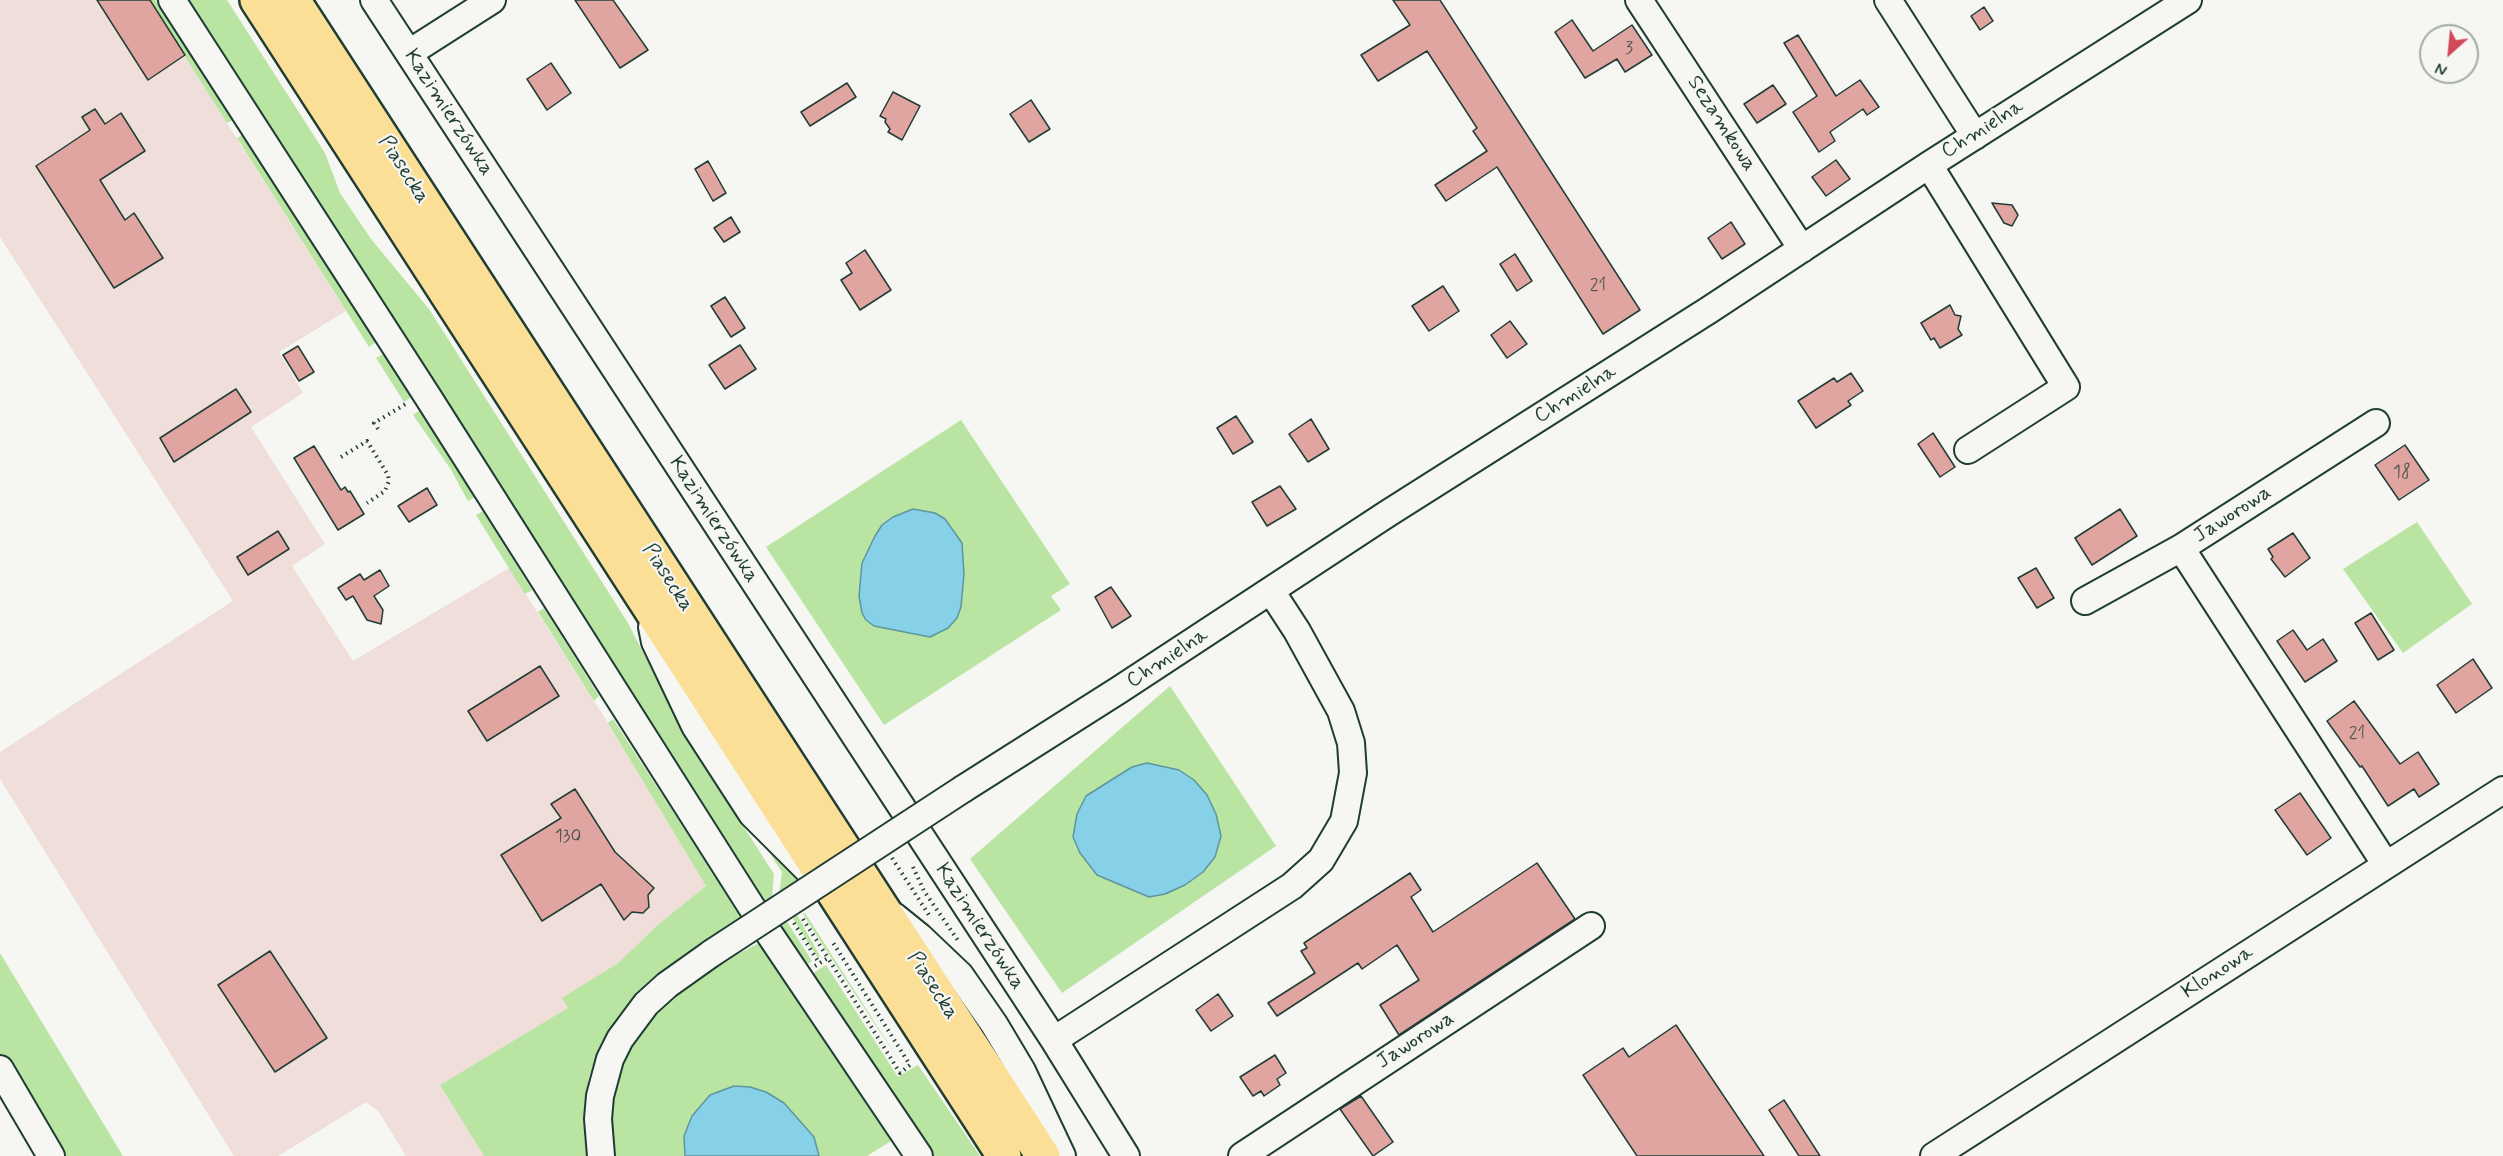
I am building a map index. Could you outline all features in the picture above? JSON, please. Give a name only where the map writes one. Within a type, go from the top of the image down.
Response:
[{"type":"highway","name":"Piasecka","points":[[257,0],[1004,1156]]},
{"type":"highway","name":"Piasecka","points":[[293,0],[1043,1156]]},
{"type":"street","points":[[172,0],[756,914],[919,1156]]},
{"type":"street","name":"Kazimierzówka","points":[[374,0],[1054,1040],[1126,1156]]},
{"type":"street","points":[[409,53],[492,0]]},
{"type":"street","name":"Sezamkowa","points":[[1639,0],[1802,249]]},
{"type":"street","points":[[1888,0],[1975,136]]},
{"type":"street","name":"Chmielna","points":[[601,1156],[598,1119],[600,1096],[610,1059],[620,1040],[646,1004],[667,985],[712,953],[1357,533],[2188,0]]},
{"type":"street","points":[[1929,165],[2066,387],[1968,450]]},
{"type":"street","name":"Jaworowa","points":[[2085,601],[2181,548],[2376,423]]},
{"type":"street","points":[[2181,548],[2386,865]]},
{"type":"street","points":[[1054,1040],[1292,886],[1321,860],[1344,821],[1353,773],[1351,743],[1341,711],[1297,631],[1271,591]]},
{"type":"street","name":"Klonowa","points":[[1934,1156],[2503,790]]},
{"type":"street","points":[[879,904],[920,937],[960,975],[994,1024],[1022,1071],[1062,1156]]},
{"type":"street","name":"Jaworowa","points":[[1242,1156],[1591,926]]},
{"type":"street","points":[[0,1069],[51,1156]]},
{"type":"path","points":[[378,429],[374,423],[415,398]]},
{"type":"path","points":[[341,457],[366,439],[388,475],[389,481],[385,491],[367,503]]},
{"type":"path","points":[[916,895],[924,891],[944,919]]},
{"type":"path","points":[[800,912],[900,1072],[910,1065],[829,936]]},
{"type":"path","points":[[788,915],[819,963],[828,958]]},
{"type":"shaded area","points":[[0,0],[149,0],[346,311],[279,352],[303,393],[251,427],[325,544],[292,566],[353,661],[509,568],[608,723],[706,886],[660,923],[618,963],[563,998],[569,1008],[440,1085],[484,1156],[406,1156],[379,1112],[366,1102],[278,1156],[234,1156],[0,779],[0,752],[233,601],[0,237]]},
{"type":"green space","points":[[149,0],[156,0],[233,120],[227,123]]},
{"type":"green space","points":[[185,0],[227,0],[325,153],[340,193],[371,239],[429,309],[628,623],[686,737],[774,874],[772,898],[812,961],[804,967],[298,172]]},
{"type":"green space","points":[[242,135],[376,342],[369,347],[237,138]]},
{"type":"green space","points":[[383,354],[411,397],[404,402],[376,358]]},
{"type":"green space","points":[[420,410],[475,497],[468,501],[450,468],[413,415]]},
{"type":"green space","points":[[961,420],[1070,584],[1051,596],[1061,610],[884,725],[766,547]]},
{"type":"green space","points":[[483,511],[532,590],[525,594],[476,515]]},
{"type":"green space","points":[[2417,522],[2472,604],[2403,653],[2343,569]]},
{"type":"green space","points":[[544,608],[599,696],[594,701],[538,612]]},
{"type":"green space","points":[[1170,686],[1276,846],[1062,993],[970,859]]},
{"type":"green space","points":[[613,719],[742,918],[652,980],[635,995],[609,1030],[599,1048],[589,1077],[585,1103],[587,1156],[484,1156],[440,1085],[568,1008],[562,998],[618,963],[660,923],[706,886],[608,723]]},
{"type":"green space","points":[[751,825],[786,860],[798,881],[795,884],[796,913],[820,956],[818,958],[779,896],[782,872]]},
{"type":"green space","points":[[805,913],[902,1065],[803,914]]},
{"type":"green space","points":[[759,943],[891,1141],[867,1156],[613,1156],[609,1122],[617,1071],[636,1035],[650,1017],[683,988],[719,964]]},
{"type":"green space","points":[[0,953],[123,1156],[57,1156],[0,1057]]},
{"type":"green space","points":[[826,965],[898,1077],[918,1065],[980,1156],[930,1156],[810,975]]},
{"type":"water","points":[[913,509],[935,513],[945,519],[962,543],[964,574],[961,607],[957,618],[948,628],[930,637],[874,626],[866,620],[862,613],[859,596],[862,563],[875,536],[882,525],[893,517]]},
{"type":"water","points":[[1147,763],[1179,770],[1194,780],[1207,795],[1216,814],[1221,836],[1215,857],[1203,872],[1185,885],[1165,894],[1149,897],[1097,875],[1080,853],[1073,837],[1077,814],[1086,796],[1132,767]]},
{"type":"water","points":[[734,1086],[750,1087],[766,1092],[784,1103],[814,1137],[819,1156],[685,1156],[684,1136],[692,1116],[710,1095]]},
{"type":"building","points":[[97,0],[150,0],[185,55],[148,80]]},
{"type":"building","points":[[575,0],[613,0],[648,50],[620,68]]},
{"type":"building","points":[[1393,0],[1440,0],[1640,310],[1603,334],[1497,167],[1446,201],[1435,185],[1487,151],[1473,131],[1477,128],[1427,51],[1378,81],[1361,55],[1410,25]]},
{"type":"building","points":[[1984,7],[1993,21],[1980,30],[1971,16]]},
{"type":"building","points":[[1572,20],[1593,51],[1632,25],[1652,55],[1625,72],[1617,59],[1585,78],[1555,32]]},
{"type":"building","points":[[1798,35],[1836,96],[1860,80],[1879,107],[1867,115],[1863,109],[1830,132],[1835,141],[1819,152],[1793,112],[1817,96],[1784,43]]},
{"type":"building","points":[[551,63],[571,93],[547,110],[527,79]]},
{"type":"building","points":[[847,83],[856,97],[810,126],[801,112]]},
{"type":"building","points":[[1773,85],[1786,104],[1757,123],[1744,104]]},
{"type":"building","points":[[893,92],[920,106],[902,140],[888,132],[890,129],[885,122],[886,119],[880,116]]},
{"type":"building","points":[[1031,100],[1050,129],[1029,142],[1010,114]]},
{"type":"building","points":[[95,109],[105,124],[121,113],[145,151],[100,180],[125,220],[134,213],[163,258],[114,288],[36,166],[90,130],[82,117]]},
{"type":"building","points":[[1836,160],[1850,179],[1826,196],[1812,177]]},
{"type":"building","points":[[708,161],[726,193],[713,201],[695,169]]},
{"type":"building","points":[[1992,203],[2012,205],[2018,215],[2012,226],[2004,223]]},
{"type":"building","points":[[731,217],[740,232],[724,242],[714,228]]},
{"type":"building","points":[[1731,222],[1745,244],[1722,259],[1708,238]]},
{"type":"building","points":[[865,250],[891,290],[860,310],[841,280],[852,273],[846,263]]},
{"type":"building","points":[[1515,254],[1532,281],[1517,291],[1500,264]]},
{"type":"building","points":[[1443,286],[1459,311],[1429,331],[1412,306]]},
{"type":"building","points":[[725,297],[745,328],[731,337],[711,306]]},
{"type":"building","points":[[1950,305],[1955,315],[1961,316],[1958,329],[1962,335],[1940,348],[1934,338],[1931,340],[1921,323]]},
{"type":"building","points":[[1510,321],[1527,344],[1507,358],[1491,335]]},
{"type":"building","points":[[740,345],[756,369],[725,389],[709,365]]},
{"type":"building","points":[[298,346],[314,372],[299,381],[283,355]]},
{"type":"building","points":[[1851,373],[1863,391],[1848,401],[1851,405],[1816,428],[1798,401],[1834,378],[1837,382]]},
{"type":"building","points":[[236,389],[251,412],[174,462],[160,438]]},
{"type":"building","points":[[1236,416],[1253,442],[1233,454],[1217,428]]},
{"type":"building","points":[[1311,419],[1329,449],[1308,462],[1289,434]]},
{"type":"building","points":[[1933,433],[1955,467],[1940,477],[1918,444]]},
{"type":"building","points":[[2405,445],[2429,480],[2399,500],[2375,465]]},
{"type":"building","points":[[314,446],[341,490],[345,487],[348,492],[350,491],[364,514],[338,530],[294,458]]},
{"type":"building","points":[[1280,486],[1296,509],[1267,526],[1252,502]]},
{"type":"building","points":[[427,488],[437,505],[409,522],[398,506]]},
{"type":"building","points":[[2120,509],[2137,536],[2092,565],[2075,538]]},
{"type":"building","points":[[278,531],[289,549],[248,575],[237,557]]},
{"type":"building","points":[[2293,533],[2310,558],[2285,577],[2271,559],[2273,557],[2268,549]]},
{"type":"building","points":[[2036,568],[2054,598],[2037,608],[2018,578]]},
{"type":"building","points":[[380,570],[389,586],[374,596],[383,610],[381,624],[367,620],[353,596],[346,600],[338,588],[360,574],[364,580]]},
{"type":"building","points":[[1111,587],[1131,616],[1112,628],[1095,597]]},
{"type":"building","points":[[2371,613],[2394,650],[2378,660],[2355,623]]},
{"type":"building","points":[[2293,630],[2307,650],[2323,639],[2337,661],[2305,682],[2277,641]]},
{"type":"building","points":[[2473,659],[2492,688],[2456,713],[2437,685]]},
{"type":"building","points":[[540,666],[559,696],[487,741],[468,711]]},
{"type":"building","points":[[2354,701],[2400,764],[2418,752],[2439,784],[2419,797],[2414,789],[2388,806],[2362,766],[2360,767],[2327,721]]},
{"type":"building","points":[[575,789],[615,852],[654,888],[648,895],[649,907],[643,913],[632,912],[624,920],[601,884],[542,921],[501,855],[561,818],[551,804]]},
{"type":"building","points":[[2300,793],[2331,838],[2307,855],[2275,810]]},
{"type":"building","points":[[1537,863],[1575,919],[1399,1035],[1380,1005],[1419,980],[1397,945],[1362,969],[1358,963],[1277,1016],[1268,1003],[1315,973],[1301,951],[1307,948],[1304,943],[1410,873],[1421,890],[1411,897],[1433,932]]},
{"type":"building","points":[[270,951],[327,1038],[275,1072],[218,985]]},
{"type":"building","points":[[1218,994],[1233,1016],[1211,1031],[1196,1010]]},
{"type":"building","points":[[1676,1025],[1764,1156],[1637,1156],[1583,1075],[1623,1048],[1629,1057]]},
{"type":"building","points":[[1275,1055],[1286,1073],[1277,1079],[1280,1085],[1264,1096],[1261,1091],[1253,1096],[1240,1077]]},
{"type":"building","points":[[1361,1096],[1393,1142],[1373,1156],[1340,1109]]},
{"type":"building","points":[[1784,1100],[1820,1156],[1799,1156],[1769,1110]]}]
